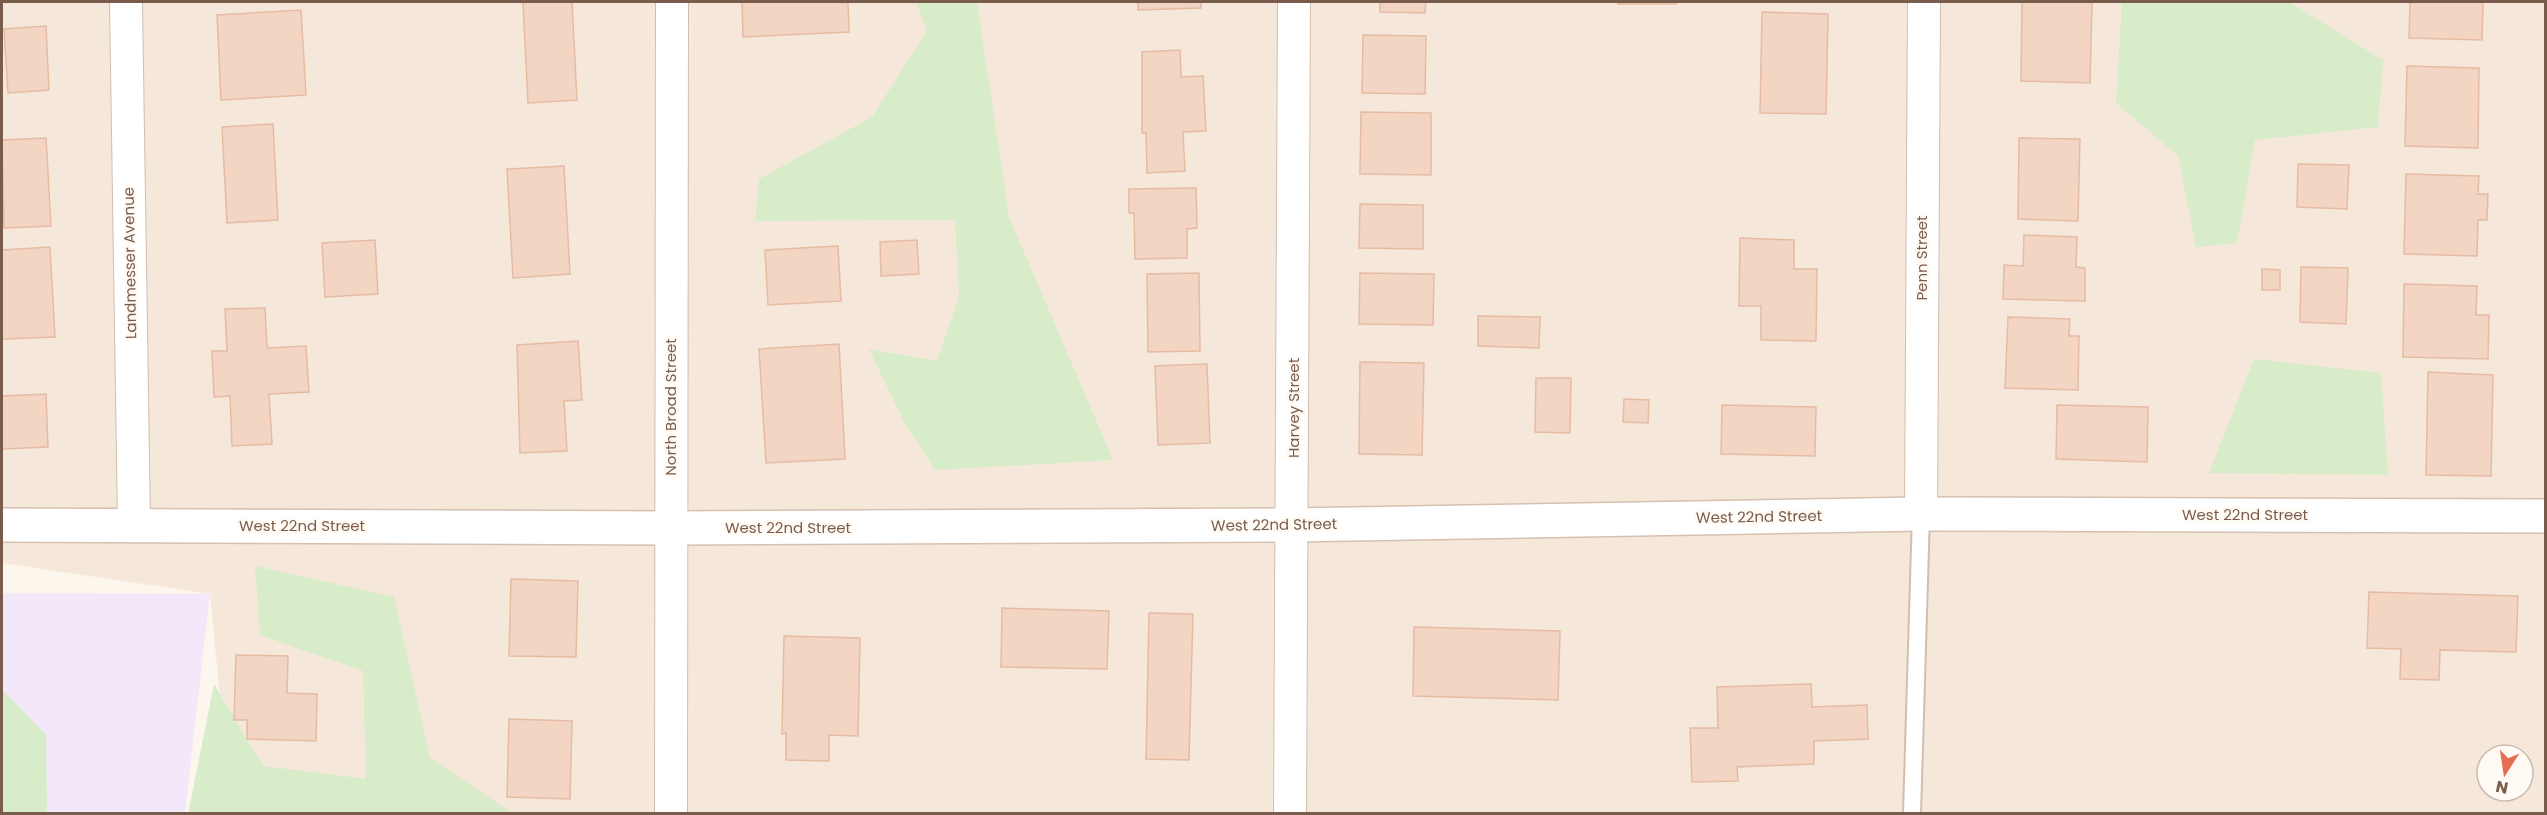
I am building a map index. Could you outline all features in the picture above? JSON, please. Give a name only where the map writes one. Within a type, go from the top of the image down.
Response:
[{"type":"street","name":"Landmesser Avenue","points":[[126,2],[134,524]]},
{"type":"street","name":"North Broad Street","points":[[671,813],[672,2]]},
{"type":"street","name":"Harvey Street","points":[[1290,813],[1294,2]]},
{"type":"street","name":"Penn Street","points":[[1921,514],[1924,2]]},
{"type":"street","name":"West 22nd Street","points":[[2,525],[671,528],[1293,525],[1921,514],[2546,516]]},
{"type":"lane","points":[[1912,813],[1921,514]]},
{"type":"shaded area","points":[[2,2],[2545,2],[2545,813],[231,813],[210,594],[2,563]]},
{"type":"shaded area","points":[[2,593],[210,594],[185,813],[2,814]]},
{"type":"green space","points":[[916,2],[977,2],[1009,217],[1113,460],[935,470],[905,424],[869,349],[937,361],[959,297],[955,220],[755,221],[759,179],[872,117],[927,31]]},
{"type":"green space","points":[[2122,2],[2289,2],[2383,60],[2378,127],[2255,140],[2237,243],[2196,247],[2178,156],[2116,103]]},
{"type":"green space","points":[[2254,359],[2381,373],[2388,475],[2209,473]]},
{"type":"green space","points":[[255,566],[394,597],[430,758],[512,813],[188,814],[214,684],[263,766],[366,779],[363,671],[260,635]]},
{"type":"green space","points":[[2,689],[46,735],[47,813],[2,813]]},
{"type":"building","points":[[523,2],[572,2],[577,100],[528,103]]},
{"type":"building","points":[[742,2],[848,2],[849,32],[743,37]]},
{"type":"building","points":[[1138,2],[1201,2],[1201,8],[1138,10]]},
{"type":"building","points":[[1380,2],[1426,2],[1425,13],[1380,12]]},
{"type":"building","points":[[1618,2],[1676,2],[1676,4],[1618,4]]},
{"type":"building","points":[[2022,2],[2092,2],[2090,83],[2021,81]]},
{"type":"building","points":[[2410,2],[2483,2],[2482,40],[2409,38]]},
{"type":"building","points":[[301,10],[306,95],[221,100],[217,15]]},
{"type":"building","points":[[1762,12],[1828,14],[1826,114],[1760,113]]},
{"type":"building","points":[[46,26],[49,90],[8,93],[4,29]]},
{"type":"building","points":[[1363,35],[1426,36],[1425,94],[1362,93]]},
{"type":"building","points":[[1180,50],[1181,77],[1203,76],[1206,131],[1183,132],[1185,171],[1147,173],[1146,133],[1142,133],[1142,52]]},
{"type":"building","points":[[2407,66],[2479,68],[2478,148],[2405,146]]},
{"type":"building","points":[[1361,112],[1431,113],[1431,175],[1360,174]]},
{"type":"building","points":[[273,124],[278,220],[227,223],[222,127]]},
{"type":"building","points":[[46,138],[51,226],[4,228],[2,140]]},
{"type":"building","points":[[2019,138],[2080,139],[2078,221],[2018,219]]},
{"type":"building","points":[[2298,164],[2349,165],[2347,209],[2297,207]]},
{"type":"building","points":[[564,166],[570,274],[513,278],[507,169]]},
{"type":"building","points":[[2406,174],[2479,176],[2478,194],[2488,194],[2487,220],[2478,220],[2477,256],[2404,254]]},
{"type":"building","points":[[1196,188],[1197,228],[1187,229],[1187,258],[1135,259],[1134,213],[1129,213],[1129,189]]},
{"type":"building","points":[[1360,204],[1423,205],[1423,249],[1359,248]]},
{"type":"building","points":[[2024,235],[2077,237],[2076,267],[2085,268],[2085,301],[2003,299],[2004,265],[2023,266]]},
{"type":"building","points":[[1740,238],[1794,240],[1794,269],[1817,269],[1816,341],[1761,340],[1761,306],[1739,306]]},
{"type":"building","points":[[375,240],[378,294],[325,297],[322,243]]},
{"type":"building","points":[[917,240],[919,274],[881,276],[880,242]]},
{"type":"building","points":[[838,246],[841,301],[768,305],[765,250]]},
{"type":"building","points":[[50,247],[55,337],[2,339],[2,250]]},
{"type":"building","points":[[2301,267],[2348,268],[2346,324],[2300,322]]},
{"type":"building","points":[[2262,269],[2280,270],[2280,290],[2262,290]]},
{"type":"building","points":[[1199,273],[1200,351],[1148,352],[1147,274]]},
{"type":"building","points":[[1360,273],[1434,274],[1433,325],[1359,324]]},
{"type":"building","points":[[2404,284],[2477,286],[2476,315],[2489,315],[2488,359],[2403,357]]},
{"type":"building","points":[[265,308],[267,348],[306,346],[309,392],[269,394],[272,444],[232,446],[230,396],[214,397],[212,351],[227,351],[225,309]]},
{"type":"building","points":[[1478,316],[1540,317],[1539,348],[1478,346]]},
{"type":"building","points":[[2008,317],[2070,319],[2069,336],[2079,336],[2078,390],[2005,388]]},
{"type":"building","points":[[578,341],[582,400],[564,401],[567,451],[520,453],[517,345]]},
{"type":"building","points":[[839,344],[845,459],[766,463],[759,349]]},
{"type":"building","points":[[1360,362],[1424,363],[1422,455],[1359,454]]},
{"type":"building","points":[[1207,364],[1210,443],[1158,445],[1155,366]]},
{"type":"building","points":[[2428,372],[2493,375],[2491,476],[2426,475]]},
{"type":"building","points":[[1536,378],[1571,378],[1570,433],[1535,432]]},
{"type":"building","points":[[46,394],[48,447],[2,449],[2,396]]},
{"type":"building","points":[[1624,399],[1649,400],[1648,423],[1623,422]]},
{"type":"building","points":[[1722,405],[1816,407],[1815,456],[1721,454]]},
{"type":"building","points":[[2057,405],[2148,407],[2147,462],[2056,459]]},
{"type":"building","points":[[511,579],[578,581],[576,657],[509,656]]},
{"type":"building","points":[[2369,592],[2518,596],[2516,652],[2440,650],[2439,680],[2400,679],[2401,649],[2367,648]]},
{"type":"building","points":[[1002,608],[1109,611],[1107,669],[1001,667]]},
{"type":"building","points":[[1149,613],[1193,614],[1189,760],[1146,759]]},
{"type":"building","points":[[1414,627],[1560,631],[1558,700],[1413,696]]},
{"type":"building","points":[[784,636],[860,638],[858,736],[829,735],[829,761],[786,760],[786,733],[782,734]]},
{"type":"building","points":[[236,655],[288,656],[287,693],[317,694],[316,741],[247,739],[247,720],[234,720]]},
{"type":"building","points":[[1811,684],[1812,707],[1867,705],[1868,739],[1814,741],[1814,764],[1737,767],[1738,781],[1692,782],[1690,728],[1718,728],[1717,687]]},
{"type":"building","points":[[509,719],[572,721],[570,799],[507,797]]}]
